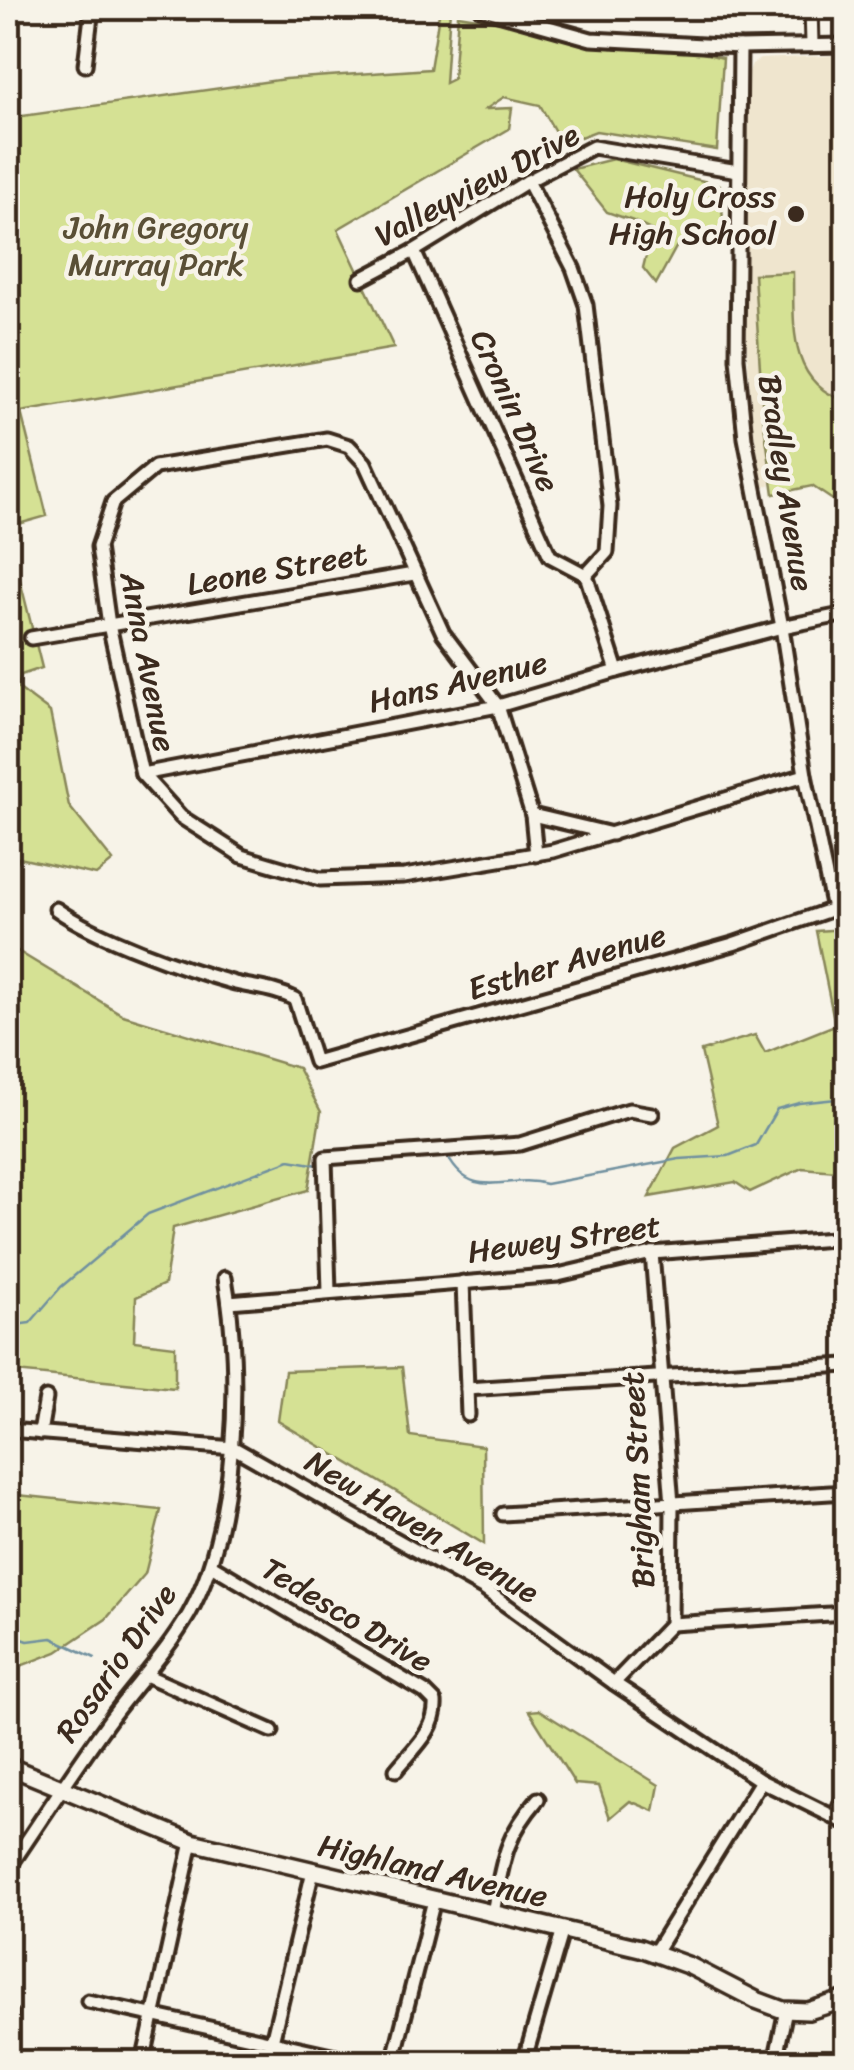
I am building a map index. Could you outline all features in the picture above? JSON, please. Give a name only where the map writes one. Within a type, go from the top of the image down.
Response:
[{"type":"main road","name":"Highland Avenue","points":[[8,1766],[192,1842],[655,1952],[756,2000],[786,2010]]},
{"type":"main road","points":[[786,2010],[808,2011],[846,1999]]},
{"type":"street","points":[[85,65],[92,8]]},
{"type":"street","points":[[480,8],[591,39],[740,46],[846,45]]},
{"type":"street","points":[[811,8],[812,44]]},
{"type":"street","name":"Bradley Avenue","points":[[740,46],[737,358],[745,438],[782,627],[805,775],[840,910]]},
{"type":"street","name":"Valleyview Drive","points":[[361,279],[593,147],[738,171]]},
{"type":"street","points":[[528,181],[573,268],[586,305],[610,506],[607,552],[586,575],[617,670]]},
{"type":"street","name":"Cronin Drive","points":[[414,251],[550,556],[586,575]]},
{"type":"street","name":"Anna Avenue","points":[[536,855],[532,814],[498,706],[443,633],[365,464],[349,446],[327,438],[156,467],[113,502],[98,547],[109,624],[142,774],[182,817],[242,856],[320,879],[404,876],[536,855],[805,775]]},
{"type":"street","name":"Leone Street","points":[[31,638],[414,574]]},
{"type":"street","name":"Hans Avenue","points":[[142,774],[498,706],[617,670],[846,614]]},
{"type":"street","points":[[532,814],[612,834]]},
{"type":"street","name":"Esther Avenue","points":[[56,910],[89,930],[210,974],[282,993],[298,1002],[315,1062],[840,910]]},
{"type":"street","points":[[329,1292],[325,1158],[520,1144],[629,1110],[652,1114]]},
{"type":"street","name":"Hewey Street","points":[[229,1302],[558,1274],[652,1252],[846,1238]]},
{"type":"street","name":"Brigham Street","points":[[614,1683],[670,1624],[672,1504],[652,1252]]},
{"type":"street","name":"Rosario Drive","points":[[8,1869],[113,1716],[148,1676],[190,1613],[211,1565],[234,1448],[225,1278]]},
{"type":"street","points":[[463,1282],[468,1415]]},
{"type":"street","points":[[467,1389],[846,1365]]},
{"type":"street","points":[[40,1433],[46,1398]]},
{"type":"street","name":"New Haven Avenue","points":[[8,1430],[234,1448],[484,1589],[761,1782],[841,1820]]},
{"type":"street","points":[[504,1514],[846,1492]]},
{"type":"street","name":"Tedesco Drive","points":[[211,1565],[425,1692],[435,1702],[436,1716],[431,1727],[396,1770]]},
{"type":"street","points":[[670,1624],[846,1613]]},
{"type":"street","points":[[148,1676],[272,1731]]},
{"type":"street","points":[[655,1952],[761,1782]]},
{"type":"street","points":[[841,1820],[846,1791]]},
{"type":"street","points":[[492,1913],[504,1854],[515,1826],[538,1798]]},
{"type":"street","points":[[144,2062],[192,1842]]},
{"type":"street","points":[[267,2062],[313,1871]]},
{"type":"street","points":[[393,2062],[434,1900]]},
{"type":"street","points":[[524,2062],[563,1930]]},
{"type":"street","points":[[88,2000],[363,2062]]},
{"type":"street","points":[[774,2062],[786,2010]]},
{"type":"shaded area","name":"Holy Cross High School","points":[[846,55],[846,458],[763,487],[752,421],[746,334],[745,81],[752,64],[760,59]]},
{"type":"green space","name":"John Gregory Murray Park","points":[[440,8],[450,8],[445,83],[453,79],[458,15],[509,23],[581,43],[691,50],[723,58],[717,150],[596,131],[562,144],[540,105],[504,97],[486,109],[512,108],[509,129],[338,229],[394,348],[21,412],[47,516],[8,527],[8,118],[285,79],[430,69]]},
{"type":"green space","points":[[613,159],[720,185],[725,243],[679,242],[656,284],[643,268],[652,231],[607,212],[573,169]]},
{"type":"green space","points":[[793,272],[795,330],[804,366],[827,392],[846,401],[846,509],[812,486],[774,494],[763,416],[754,274]]},
{"type":"green space","points":[[8,532],[42,668],[21,675],[18,688],[50,712],[69,806],[113,861],[96,875],[19,858],[8,882]]},
{"type":"green space","points":[[846,929],[846,1172],[802,1168],[750,1192],[735,1182],[649,1197],[675,1148],[718,1125],[701,1051],[755,1035],[765,1053],[835,1025],[816,931]]},
{"type":"green space","points":[[8,934],[11,947],[123,1015],[298,1068],[321,1112],[308,1190],[173,1228],[165,1284],[136,1297],[134,1341],[175,1346],[175,1388],[16,1372],[8,1381]]},
{"type":"green space","points":[[402,1367],[410,1436],[483,1446],[484,1544],[278,1421],[285,1371]]},
{"type":"green space","points":[[8,1494],[161,1510],[145,1574],[106,1619],[57,1652],[8,1671]]},
{"type":"green space","points":[[539,1710],[659,1785],[654,1811],[630,1801],[610,1818],[599,1786],[575,1784],[529,1711]]},
{"type":"waterway","points":[[448,1157],[458,1171],[480,1183],[546,1184],[679,1159],[728,1156],[756,1145],[777,1109],[846,1098]]},
{"type":"waterway","points":[[8,1326],[30,1323],[61,1287],[148,1214],[290,1160],[318,1165]]},
{"type":"waterway","points":[[8,1634],[28,1641],[52,1638],[95,1658]]},
{"type":"place","name":"Holy Cross High School","points":[[796,214]]}]
